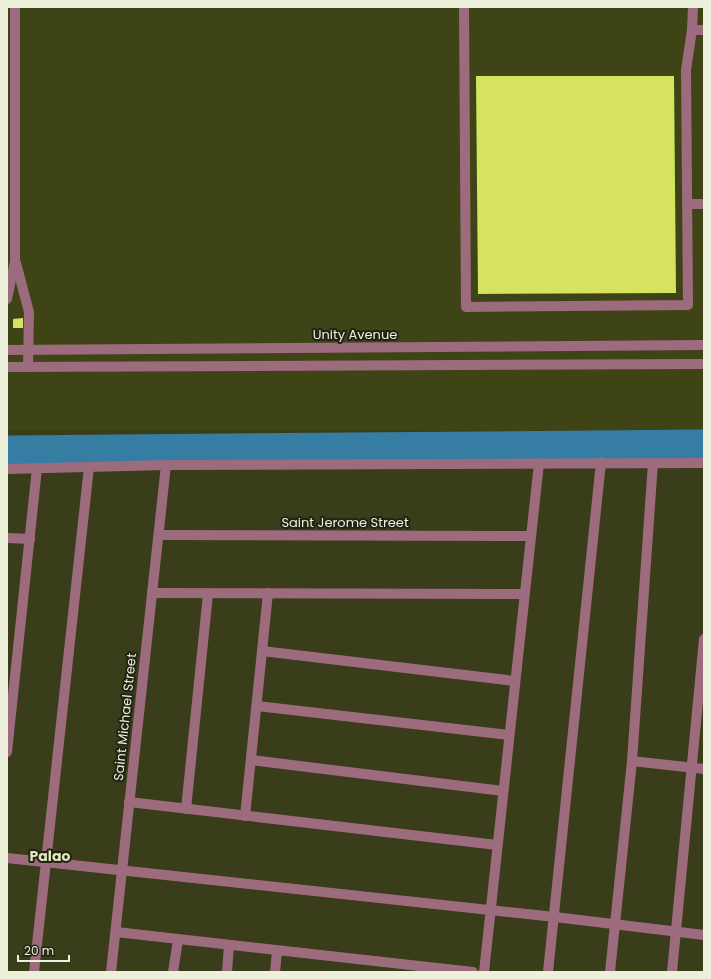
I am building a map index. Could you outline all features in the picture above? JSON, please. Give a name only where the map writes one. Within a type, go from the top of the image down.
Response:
[{"type":"street","points":[[7,299],[15,261],[15,7]]},
{"type":"street","points":[[464,7],[466,307],[688,305],[686,70],[692,30],[693,7]]},
{"type":"street","points":[[692,30],[704,30]]},
{"type":"street","points":[[687,204],[704,204]]},
{"type":"street","points":[[15,261],[29,312],[28,367]]},
{"type":"street","name":"Unity Avenue","points":[[7,350],[704,345]]},
{"type":"street","points":[[7,367],[704,364]]},
{"type":"street","points":[[548,972],[555,917],[601,462]]},
{"type":"street","points":[[7,469],[166,465],[601,462],[704,463]]},
{"type":"street","points":[[484,972],[539,463]]},
{"type":"street","points":[[610,972],[632,761],[653,463]]},
{"type":"street","name":"Saint Michael Street","points":[[111,972],[166,465]]},
{"type":"street","points":[[34,972],[89,467]]},
{"type":"street","points":[[7,752],[37,468]]},
{"type":"street","name":"Saint Jerome Street","points":[[158,535],[531,536]]},
{"type":"street","points":[[7,538],[30,539]]},
{"type":"street","points":[[152,593],[524,594]]},
{"type":"street","points":[[246,816],[268,593]]},
{"type":"street","points":[[186,809],[208,594]]},
{"type":"street","points":[[672,972],[691,768],[701,703],[704,639]]},
{"type":"street","points":[[262,651],[515,681]]},
{"type":"street","points":[[257,706],[509,735]]},
{"type":"street","points":[[251,760],[503,791]]},
{"type":"street","points":[[632,761],[704,769]]},
{"type":"street","points":[[129,802],[497,845]]},
{"type":"street","points":[[7,858],[555,917],[676,933],[704,935]]},
{"type":"street","points":[[116,932],[473,972]]},
{"type":"street","points":[[173,972],[178,940]]},
{"type":"street","points":[[226,972],[230,945]]},
{"type":"street","points":[[275,972],[277,950]]},
{"type":"shaded area","points":[[7,7],[704,7],[704,431],[7,430]]},
{"type":"building","points":[[476,76],[674,76],[676,293],[478,294]]},
{"type":"building","points":[[23,318],[23,328],[13,328],[13,319]]},
{"type":"waterway","points":[[7,451],[704,445]]},
{"type":"district","name":"Palao","points":[[50,856]]}]
